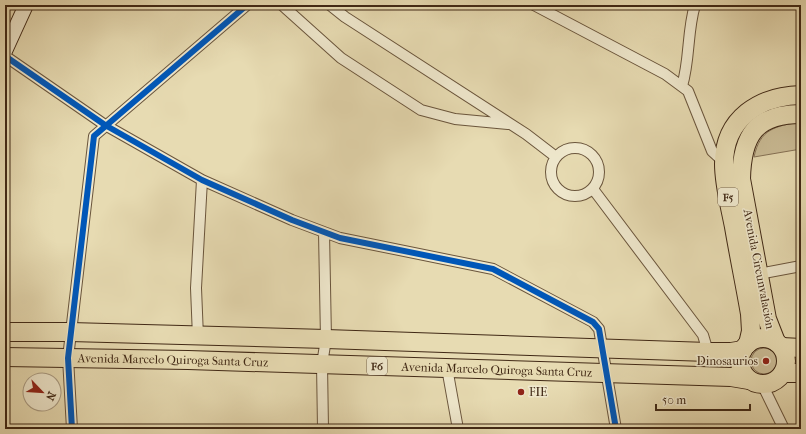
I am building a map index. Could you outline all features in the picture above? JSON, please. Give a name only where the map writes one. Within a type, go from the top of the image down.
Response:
[{"type":"highway","name":"Avenida Circunvalación","points":[[779,344],[767,319],[760,274],[733,180],[724,162],[728,140],[742,116],[751,109],[770,99],[801,95]]},
{"type":"highway","name":"Avenida Circunvalación","points":[[745,347],[751,331],[750,314],[733,180],[748,141],[756,129],[769,118],[779,115],[801,114]]},
{"type":"highway","name":"Avenida Marcelo Quiroga Santa Cruz","points":[[5,332],[70,332],[198,337],[326,339],[708,352],[731,352],[745,347]]},
{"type":"highway","points":[[745,347],[762,338],[779,344],[801,348]]},
{"type":"highway","name":"F5","points":[[779,344],[786,360],[783,373]]},
{"type":"highway","name":"F5","points":[[745,347],[740,356],[741,369],[756,382]]},
{"type":"highway","name":"Avenida Marcelo Quiroga Santa Cruz","points":[[5,357],[322,364],[731,377],[756,382]]},
{"type":"highway","points":[[756,382],[774,381],[783,373],[801,373]]},
{"type":"street","points":[[5,51],[26,5]]},
{"type":"street","points":[[72,429],[68,358],[94,136],[105,125],[247,5]]},
{"type":"street","points":[[282,5],[341,58],[421,110],[455,119],[510,124]]},
{"type":"street","points":[[330,5],[345,17],[510,124],[556,157]]},
{"type":"street","points":[[534,5],[549,9],[665,74],[682,86],[688,91],[712,151],[724,162]]},
{"type":"street","points":[[682,86],[687,71],[692,14],[695,5]]},
{"type":"street","points":[[5,56],[105,125],[202,180],[292,220],[340,238],[493,269],[593,322],[599,329],[616,429]]},
{"type":"street","points":[[576,147],[591,153],[598,163],[599,174],[593,188],[586,194],[579,196],[563,193],[556,188],[550,173],[556,157],[568,148],[576,147]]},
{"type":"street","points":[[198,337],[196,288],[202,180]]},
{"type":"street","points":[[593,188],[703,335],[708,352]]},
{"type":"street","points":[[322,429],[322,364],[326,339],[324,232]]},
{"type":"street","points":[[760,274],[801,266]]},
{"type":"street","points":[[447,368],[458,429]]},
{"type":"street","points":[[756,382],[784,429]]},
{"type":"shaded area","points":[[801,122],[801,149],[754,157],[760,140],[770,130],[776,127]]},
{"type":"shaded area","points":[[764,348],[773,352],[777,361],[773,370],[764,374],[755,370],[751,361],[755,352]]},
{"type":"cycle path","points":[[72,429],[68,358],[94,136],[247,5]]},
{"type":"cycle path","points":[[5,56],[105,125],[202,180],[292,220],[340,238],[493,269],[593,322],[599,329],[616,429]]},
{"type":"place","name":"Dinosaurios","points":[[766,361]]},
{"type":"place","name":"FIE","points":[[521,392]]}]
